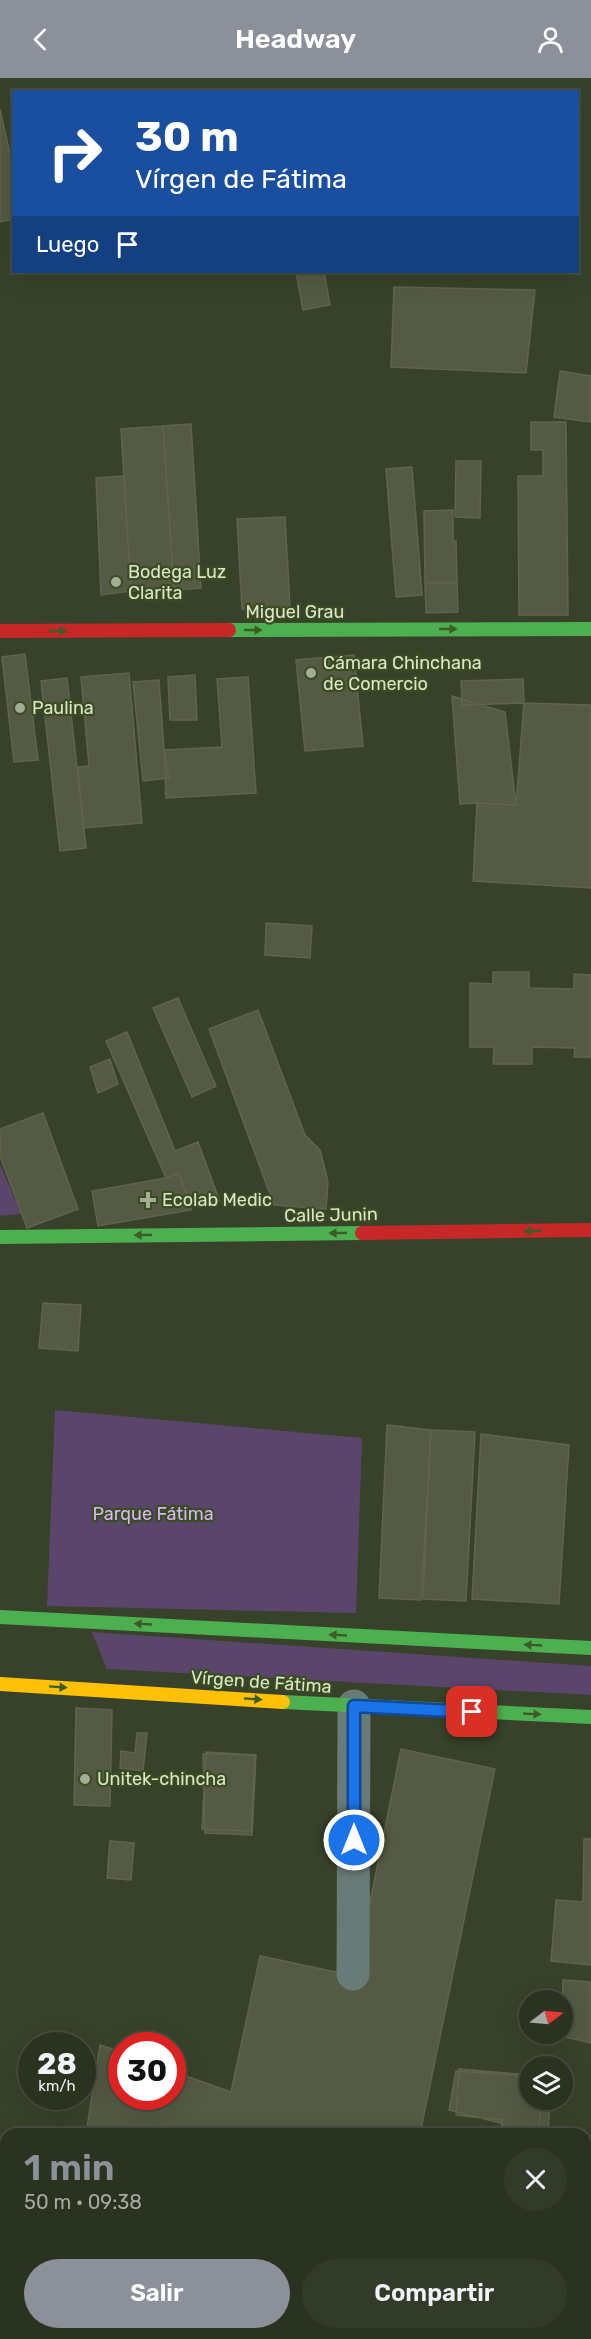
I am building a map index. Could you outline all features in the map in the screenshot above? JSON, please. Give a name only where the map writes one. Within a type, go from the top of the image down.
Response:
[{"type":"street","name":"Miguel Grau","points":[[0,631],[591,629]]},
{"type":"street","name":"Calle Junin","points":[[0,1237],[591,1230]]},
{"type":"street","points":[[0,1617],[591,1648]]},
{"type":"street","name":"Vírgen de Fátima","points":[[0,1683],[354,1706],[591,1717]]},
{"type":"street","points":[[354,1706],[354,1974]]},
{"type":"green space","points":[[0,1164],[21,1214],[0,1216]]},
{"type":"green space","name":"Parque Fátima","points":[[55,1410],[362,1438],[356,1613],[47,1606]]},
{"type":"green space","points":[[92,1632],[591,1666],[591,1695],[107,1669]]},
{"type":"building","points":[[0,109],[12,163],[12,219],[0,222]]},
{"type":"building","points":[[296,273],[324,273],[330,305],[303,310]]},
{"type":"building","points":[[394,287],[535,290],[526,373],[391,367]]},
{"type":"building","points":[[560,371],[591,376],[591,422],[554,417]]},
{"type":"building","points":[[531,422],[566,422],[568,615],[519,615],[518,476],[543,476],[543,450],[531,450]]},
{"type":"building","points":[[191,424],[201,588],[174,590],[163,426]]},
{"type":"building","points":[[163,426],[174,590],[131,591],[121,429]]},
{"type":"building","points":[[456,461],[481,461],[480,518],[455,517]]},
{"type":"building","points":[[412,467],[422,595],[396,597],[386,469]]},
{"type":"building","points":[[124,476],[131,591],[101,595],[96,478]]},
{"type":"building","points":[[453,510],[457,583],[425,583],[424,511]]},
{"type":"building","points":[[285,517],[290,607],[242,609],[237,519]]},
{"type":"building","points":[[425,583],[457,583],[458,612],[426,613]]},
{"type":"building","name":"Paulina","points":[[25,654],[38,760],[14,762],[2,657]]},
{"type":"building","points":[[354,655],[363,746],[305,751],[296,660]]},
{"type":"building","points":[[129,673],[142,823],[83,828],[78,767],[89,766],[81,677]]},
{"type":"building","points":[[195,675],[197,720],[170,720],[168,677]]},
{"type":"building","points":[[248,677],[256,793],[166,798],[164,750],[222,747],[217,679]]},
{"type":"building","points":[[67,678],[86,848],[60,851],[41,681]]},
{"type":"building","points":[[523,679],[524,703],[462,705],[461,681]]},
{"type":"building","points":[[159,680],[164,750],[169,778],[143,781],[133,682]]},
{"type":"building","points":[[452,696],[505,712],[516,805],[460,804]]},
{"type":"building","points":[[524,703],[591,705],[591,888],[473,881],[477,803],[516,805]]},
{"type":"building","points":[[266,923],[312,926],[310,958],[265,955]]},
{"type":"building","points":[[493,972],[529,972],[529,988],[574,989],[574,974],[591,975],[591,1057],[574,1057],[575,1048],[532,1047],[532,1064],[493,1064],[494,1047],[470,1047],[470,983],[493,984]]},
{"type":"building","points":[[178,998],[216,1086],[192,1097],[153,1008]]},
{"type":"building","points":[[258,1010],[305,1135],[320,1150],[328,1182],[326,1209],[274,1205],[209,1029]]},
{"type":"building","points":[[127,1032],[175,1151],[198,1142],[220,1202],[189,1200],[178,1173],[166,1178],[106,1041]]},
{"type":"building","points":[[110,1059],[118,1084],[98,1093],[90,1067]]},
{"type":"building","points":[[43,1113],[78,1209],[27,1228],[0,1156],[0,1129]]},
{"type":"building","points":[[178,1173],[191,1210],[98,1226],[92,1191],[166,1178]]},
{"type":"building","points":[[43,1303],[81,1305],[78,1351],[39,1348]]},
{"type":"building","points":[[387,1425],[431,1430],[421,1600],[379,1598]]},
{"type":"building","points":[[431,1430],[475,1432],[466,1601],[423,1599]]},
{"type":"building","points":[[481,1434],[569,1445],[559,1604],[472,1599]]},
{"type":"building","points":[[76,1708],[112,1710],[110,1806],[74,1805]]},
{"type":"building","points":[[137,1733],[147,1733],[143,1771],[120,1768],[121,1751],[135,1753]]},
{"type":"building","points":[[401,1749],[495,1769],[421,2128],[87,2128],[90,2110],[96,2110],[96,2070],[100,2045],[108,2048],[108,2110],[186,2110],[186,2076],[231,2092],[260,1956],[355,1976]]},
{"type":"building","points":[[206,1752],[255,1755],[251,1831],[202,1829]]},
{"type":"building","points":[[203,1754],[256,1755],[252,1835],[205,1833]]},
{"type":"building","points":[[584,1839],[591,1839],[591,1965],[551,1961],[556,1900],[583,1902]]},
{"type":"building","points":[[110,1841],[134,1843],[131,1880],[107,1878]]},
{"type":"building","points":[[563,1980],[591,1982],[591,2043],[573,2039],[573,1990],[563,1990]]},
{"type":"building","points":[[459,2069],[519,2074],[519,2110],[549,2110],[548,2128],[501,2128],[502,2120],[456,2115]]},
{"type":"building","points":[[456,2071],[519,2075],[519,2110],[541,2110],[539,2128],[503,2128],[504,2124],[449,2110]]},
{"type":"traffic: fast","points":[[229,630],[591,629]]},
{"type":"traffic: fast","points":[[0,1237],[362,1233]]},
{"type":"traffic: fast","points":[[0,1617],[591,1648]]},
{"type":"traffic: fast","points":[[283,1702],[591,1717]]},
{"type":"traffic: slow","points":[[0,1684],[283,1702]]},
{"type":"traffic: jam","points":[[0,631],[229,630]]},
{"type":"traffic: jam","points":[[362,1233],[591,1230]]},
{"type":"place","name":"Bodega Luz Clarita","points":[[116,582]]},
{"type":"place","name":"Cámara Chinchana de Comercio","points":[[311,673]]},
{"type":"place","name":"Paulina","points":[[20,708]]},
{"type":"place","name":"Ecolab Medic","points":[[148,1200]]},
{"type":"place","name":"Unitek-chincha","points":[[85,1779]]},
{"type":"route","points":[[354,1840],[354,1706],[472,1712]]}]
